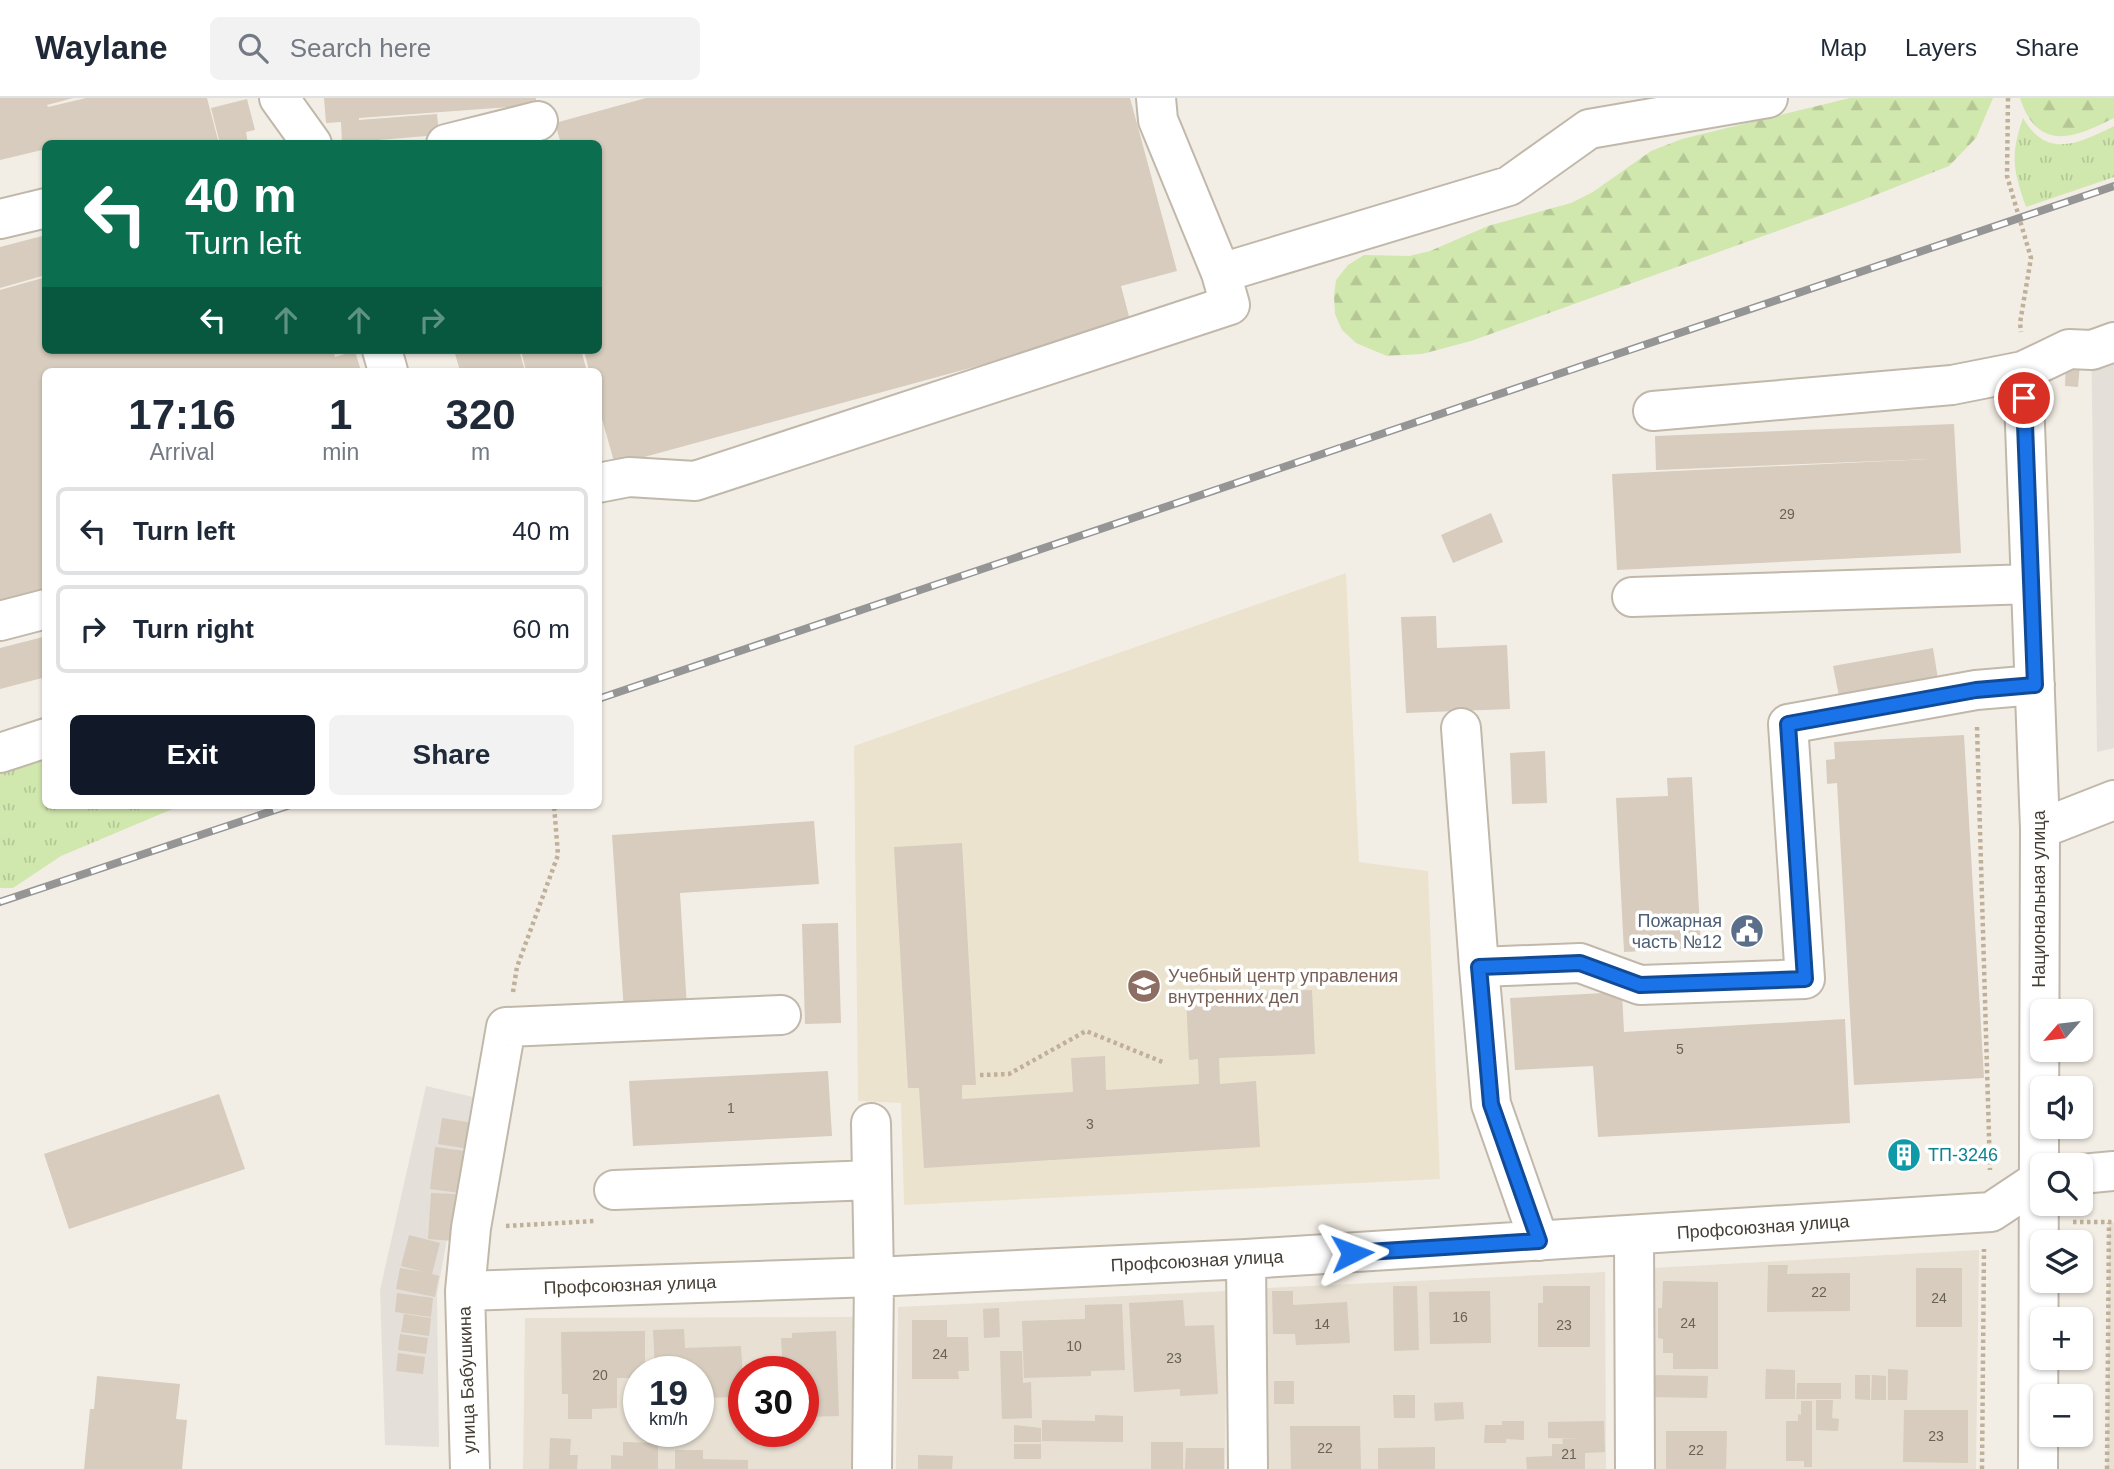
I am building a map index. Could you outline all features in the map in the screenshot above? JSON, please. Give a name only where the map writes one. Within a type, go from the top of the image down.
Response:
[{"type":"street","points":[[279,98],[308,140]]},
{"type":"street","points":[[602,482],[629,477],[695,481],[1230,305],[1221,273],[1158,120],[1156,98]]},
{"type":"street","points":[[1221,273],[1509,186],[1588,113],[1768,98]]},
{"type":"street","points":[[462,140],[538,121]]},
{"type":"street","points":[[0,219],[42,209]]},
{"type":"street","points":[[1653,411],[1952,385],[2023,372],[2069,349],[2092,350],[2114,342]]},
{"type":"street","name":"Национальная улица","points":[[2023,372],[2040,829],[2041,1153]]},
{"type":"street","points":[[1632,597],[2031,584]]},
{"type":"street","points":[[0,621],[42,610]]},
{"type":"street","points":[[1479,967],[1580,963],[1640,985],[1805,979],[1788,724],[1976,690],[2035,685]]},
{"type":"street","points":[[1461,728],[1491,1104],[1539,1241]]},
{"type":"street","points":[[0,753],[42,739]]},
{"type":"street","points":[[2040,829],[2114,800]]},
{"type":"street","points":[[506,1027],[781,1014]]},
{"type":"street","name":"улица Бабушкина","points":[[470,1469],[465,1291],[471,1228],[506,1027]]},
{"type":"street","points":[[871,1123],[874,1277],[872,1469]]},
{"type":"street","points":[[2093,1173],[2114,1171]]},
{"type":"street","points":[[614,1190],[872,1180]]},
{"type":"street","points":[[1988,1213],[2030,1185]]},
{"type":"street","name":"Профсоюзная улица","points":[[465,1291],[874,1277],[1246,1259],[1988,1213]]},
{"type":"street","name":"Национальная улица","points":[[2038,1469],[2041,1216]]},
{"type":"street","points":[[1634,1236],[1635,1469]]},
{"type":"street","points":[[1246,1259],[1248,1469]]},
{"type":"path","points":[[2008,98],[2007,176],[2031,258],[2020,323],[2023,372]]},
{"type":"path","points":[[1976,690],[1988,1213],[1982,1469]]},
{"type":"path","points":[[506,1027],[517,967],[558,855],[554,809]]},
{"type":"path","points":[[980,1075],[1009,1074],[1086,1031],[1165,1063]]},
{"type":"path","points":[[471,1228],[601,1220],[614,1190]]},
{"type":"path","points":[[2107,1469],[2109,1223],[2114,1222]]},
{"type":"shaded area","points":[[2114,322],[2114,748],[2097,752],[2091,331]]},
{"type":"shaded area","name":"Учебный центр управления внутренних дел","points":[[1346,573],[1359,862],[1428,871],[1440,1179],[904,1205],[901,1103],[858,1101],[854,746]]},
{"type":"shaded area","points":[[426,1086],[473,1097],[437,1294],[439,1447],[385,1445],[380,1290]]},
{"type":"shaded area","points":[[2114,1222],[2114,1469],[2107,1469],[2109,1223]]},
{"type":"shaded area","points":[[1979,1250],[1976,1469],[1652,1469],[1653,1268]]},
{"type":"shaded area","points":[[1605,1272],[1606,1469],[1266,1469],[1267,1288]]},
{"type":"shaded area","points":[[1227,1291],[1225,1469],[896,1469],[898,1307]]},
{"type":"shaded area","points":[[853,1317],[851,1469],[523,1469],[525,1318]]},
{"type":"green space","points":[[1850,98],[1993,98],[1976,138],[1949,166],[1855,203],[1471,341],[1422,354],[1387,356],[1356,343],[1342,330],[1335,314],[1336,280],[1348,265],[1364,255],[1409,256],[1430,251],[1488,226],[1571,203],[1593,192],[1651,151],[1682,139]]},
{"type":"green space","points":[[2020,98],[2114,98],[2114,118],[2071,135],[2047,134],[2037,127],[2028,115]]},
{"type":"green space","points":[[2023,118],[2032,131],[2053,143],[2077,142],[2114,126],[2114,177],[2026,207],[2015,163],[2016,143]]},
{"type":"green space","points":[[42,756],[42,809],[173,809],[61,856],[13,888],[0,888],[0,769]]},
{"type":"building","points":[[0,98],[73,98],[47,105],[48,107],[86,98],[207,98],[218,140],[42,140],[42,150],[0,160]]},
{"type":"building","points":[[324,98],[536,98],[536,105],[359,118],[437,114],[439,135],[342,140],[341,122],[326,123]]},
{"type":"building","points":[[646,98],[1130,98],[1177,271],[1121,286],[1131,324],[615,465],[602,419],[602,368],[588,368],[585,354],[602,354],[602,140],[560,140],[555,123]]},
{"type":"building","points":[[247,99],[255,130],[246,132],[247,140],[219,140],[211,108]]},
{"type":"building","points":[[42,236],[42,276],[0,288],[0,247]]},
{"type":"building","points":[[42,278],[42,354],[334,354],[335,357],[356,354],[360,368],[42,368],[42,590],[0,602],[0,290]]},
{"type":"building","points":[[455,354],[520,354],[524,368],[459,368]]},
{"type":"building","points":[[522,354],[582,354],[586,368],[525,368]]},
{"type":"building","points":[[2066,363],[2080,364],[2078,387],[2065,386]]},
{"type":"building","points":[[1954,424],[1961,553],[1617,570],[1612,474],[1931,459],[1656,470],[1655,436]]},
{"type":"building","points":[[1491,513],[1503,542],[1453,563],[1441,535]]},
{"type":"building","points":[[1436,616],[1437,648],[1507,645],[1510,709],[1406,713],[1401,617]]},
{"type":"building","points":[[42,637],[42,678],[0,689],[0,648]]},
{"type":"building","points":[[1933,648],[1938,679],[1839,696],[1833,666]]},
{"type":"building","points":[[1964,735],[1984,1078],[1854,1085],[1837,783],[1827,784],[1826,760],[1835,759],[1834,742]]},
{"type":"building","points":[[1545,751],[1547,803],[1512,804],[1510,753]]},
{"type":"building","points":[[1692,777],[1701,948],[1624,952],[1616,798],[1668,796],[1667,778]]},
{"type":"building","points":[[814,821],[819,884],[680,893],[687,1008],[624,1012],[612,835]]},
{"type":"building","points":[[962,843],[976,1085],[962,1085],[962,1099],[1073,1092],[1071,1058],[1105,1056],[1106,1090],[1199,1084],[1198,1059],[1189,1060],[1186,996],[1312,990],[1315,1054],[1219,1058],[1220,1084],[1256,1081],[1260,1147],[924,1168],[919,1088],[908,1088],[894,847]]},
{"type":"building","points":[[838,923],[841,1023],[805,1024],[802,924]]},
{"type":"building","points":[[1622,992],[1624,1032],[1845,1019],[1850,1123],[1598,1137],[1593,1066],[1515,1070],[1510,998]]},
{"type":"building","points":[[828,1071],[832,1136],[633,1146],[629,1081]]},
{"type":"building","points":[[219,1094],[245,1169],[69,1229],[44,1154]]},
{"type":"building","points":[[442,1118],[473,1123],[469,1149],[438,1144]]},
{"type":"building","points":[[435,1147],[465,1151],[459,1193],[430,1189]]},
{"type":"building","name":"ТП-3246","points":[[1897,1148],[1910,1148],[1910,1163],[1897,1163]]},
{"type":"building","points":[[431,1193],[458,1194],[455,1241],[428,1239]]},
{"type":"building","points":[[409,1235],[440,1243],[432,1274],[439,1276],[435,1297],[396,1289],[400,1268],[424,1272],[401,1266]]},
{"type":"building","points":[[1768,1265],[1788,1265],[1787,1274],[1850,1273],[1850,1311],[1767,1312]]},
{"type":"building","points":[[1916,1268],[1962,1268],[1962,1327],[1916,1327]]},
{"type":"building","points":[[1663,1281],[1718,1282],[1718,1369],[1673,1369],[1673,1353],[1663,1353],[1663,1339],[1658,1338],[1658,1308],[1662,1308]]},
{"type":"building","points":[[1393,1286],[1417,1286],[1419,1350],[1394,1351]]},
{"type":"building","points":[[1543,1286],[1590,1286],[1590,1347],[1538,1347],[1538,1303],[1543,1303]]},
{"type":"building","points":[[1272,1291],[1293,1291],[1293,1305],[1347,1302],[1350,1343],[1296,1345],[1295,1334],[1273,1334]]},
{"type":"building","points":[[1490,1291],[1491,1343],[1430,1344],[1429,1292]]},
{"type":"building","points":[[397,1293],[433,1298],[431,1317],[395,1312]]},
{"type":"building","points":[[1183,1300],[1185,1326],[1214,1325],[1218,1394],[1180,1396],[1180,1389],[1134,1392],[1129,1303]]},
{"type":"building","points":[[1122,1304],[1125,1370],[1091,1371],[1091,1376],[1024,1378],[1022,1321],[1085,1319],[1085,1305]]},
{"type":"building","points":[[999,1308],[1000,1337],[984,1338],[983,1309]]},
{"type":"building","points":[[404,1314],[431,1318],[429,1336],[401,1332]]},
{"type":"building","points":[[912,1320],[947,1320],[947,1337],[968,1337],[969,1371],[958,1371],[959,1379],[912,1379]]},
{"type":"building","points":[[684,1329],[685,1348],[741,1346],[742,1356],[728,1356],[728,1397],[714,1398],[714,1356],[654,1356],[653,1330]]},
{"type":"building","points":[[645,1331],[645,1356],[623,1356],[623,1378],[617,1378],[617,1408],[592,1409],[592,1419],[568,1419],[568,1394],[562,1394],[561,1332]]},
{"type":"building","points":[[836,1331],[839,1416],[819,1417],[819,1356],[782,1356],[781,1338],[792,1338],[792,1333]]},
{"type":"building","points":[[400,1334],[428,1338],[426,1354],[398,1350]]},
{"type":"building","points":[[1000,1351],[1022,1351],[1023,1383],[1031,1382],[1032,1418],[1002,1419]]},
{"type":"building","points":[[398,1353],[425,1357],[423,1374],[396,1371]]},
{"type":"building","points":[[1766,1369],[1795,1370],[1795,1399],[1765,1399]]},
{"type":"building","points":[[1888,1369],[1908,1370],[1907,1400],[1888,1400]]},
{"type":"building","points":[[1653,1375],[1708,1376],[1707,1398],[1653,1397]]},
{"type":"building","points":[[1855,1375],[1870,1375],[1870,1400],[1855,1399]]},
{"type":"building","points":[[1872,1375],[1886,1376],[1886,1400],[1871,1400]]},
{"type":"building","points":[[97,1376],[180,1384],[176,1419],[187,1420],[182,1469],[84,1469],[90,1409],[94,1409]]},
{"type":"building","points":[[1274,1381],[1294,1381],[1294,1404],[1274,1404]]},
{"type":"building","points":[[1797,1383],[1841,1383],[1841,1399],[1796,1399]]},
{"type":"building","points":[[1393,1395],[1415,1395],[1415,1418],[1394,1418]]},
{"type":"building","points":[[1816,1400],[1833,1400],[1832,1418],[1839,1419],[1838,1431],[1816,1430]]},
{"type":"building","points":[[1801,1401],[1812,1401],[1812,1467],[1804,1467],[1804,1461],[1786,1461],[1786,1421],[1798,1421]]},
{"type":"building","points":[[1463,1402],[1464,1419],[1435,1421],[1434,1403]]},
{"type":"building","points":[[1904,1410],[1968,1410],[1968,1463],[1903,1462]]},
{"type":"building","points":[[1095,1415],[1123,1416],[1123,1442],[1042,1441],[1042,1420],[1095,1421]]},
{"type":"building","points":[[1502,1421],[1524,1421],[1524,1440],[1506,1439],[1506,1443],[1484,1443],[1485,1425],[1502,1425]]},
{"type":"building","points":[[1604,1421],[1605,1452],[1585,1453],[1585,1469],[1527,1469],[1526,1457],[1552,1456],[1552,1444],[1563,1444],[1562,1439],[1584,1439],[1548,1438],[1548,1422]]},
{"type":"building","points":[[1014,1425],[1041,1428],[1041,1442],[1014,1442]]},
{"type":"building","points":[[1290,1426],[1360,1426],[1361,1469],[1291,1469]]},
{"type":"building","points":[[1666,1431],[1727,1431],[1726,1469],[1666,1469]]},
{"type":"building","points":[[550,1438],[571,1439],[570,1455],[578,1455],[577,1469],[549,1469]]},
{"type":"building","points":[[1151,1442],[1183,1442],[1183,1469],[1151,1469]]},
{"type":"building","points":[[1014,1444],[1041,1444],[1041,1459],[1014,1459]]},
{"type":"building","points":[[623,1447],[658,1447],[658,1469],[611,1469],[611,1455],[623,1456]]},
{"type":"building","points":[[1435,1447],[1435,1469],[1378,1469],[1378,1448]]},
{"type":"building","points":[[1186,1448],[1224,1448],[1224,1469],[1185,1469]]},
{"type":"building","points":[[675,1450],[703,1450],[703,1459],[748,1460],[748,1469],[675,1469]]},
{"type":"building","points":[[918,1455],[953,1456],[952,1469],[918,1469]]},
{"type":"railway","points":[[602,698],[2114,186]]},
{"type":"railway","points":[[0,902],[278,809]]},
{"type":"place","name":"Пожарная часть №12","points":[[1747,931]]},
{"type":"place","name":"Учебный центр управления внутренних дел","points":[[1144,986]]},
{"type":"place","name":"ТП-3246","points":[[1904,1155]]},
{"type":"route","points":[[1352,1253],[1539,1241],[1491,1104],[1479,967],[1580,963],[1640,985],[1805,979],[1788,724],[1976,690],[2035,685],[2024,398]]}]
